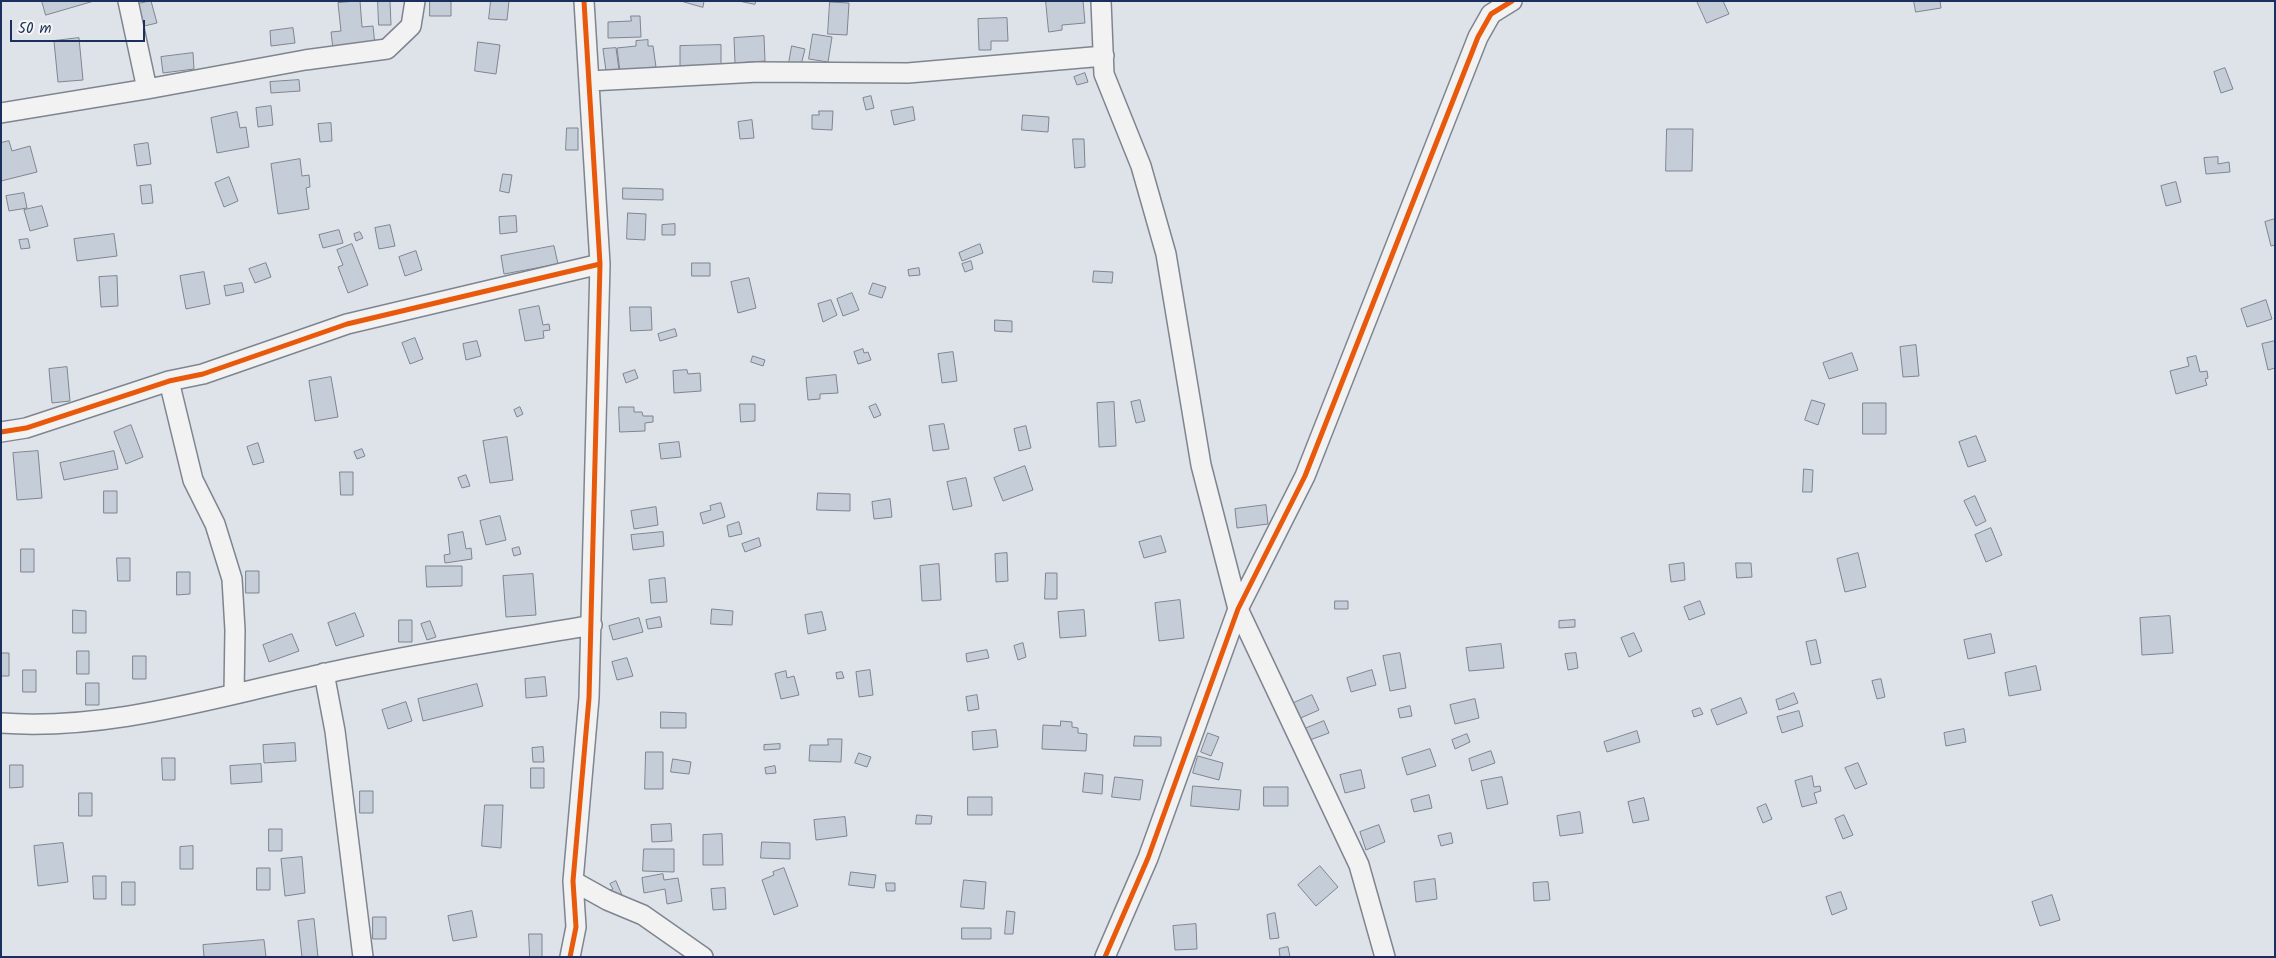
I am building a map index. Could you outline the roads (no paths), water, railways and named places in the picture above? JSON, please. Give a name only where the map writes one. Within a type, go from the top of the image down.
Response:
[{"type":"street","points":[[128,1],[147,89]]},
{"type":"street","points":[[1,113],[305,60],[387,49],[405,34],[411,26],[415,1]]},
{"type":"street","points":[[570,957],[576,927],[573,881],[589,698],[600,264],[584,1]]},
{"type":"street","points":[[1101,1],[1104,74],[1142,166],[1166,254],[1201,465],[1238,609],[1359,865],[1385,957]]},
{"type":"street","points":[[1105,957],[1148,858],[1238,609],[1305,476],[1478,36],[1491,14],[1512,1]]},
{"type":"street","points":[[590,82],[758,72],[908,73],[1104,56]]},
{"type":"street","points":[[1,432],[26,428],[170,381],[203,374],[347,324],[600,264]]},
{"type":"street","points":[[170,381],[193,480],[215,524],[232,579],[235,630],[234,694]]},
{"type":"street","points":[[1,723],[39,726],[158,712],[324,673],[592,625]]},
{"type":"street","points":[[324,673],[334,731],[363,957]]},
{"type":"street","points":[[573,881],[607,900],[643,915],[703,957]]}]
